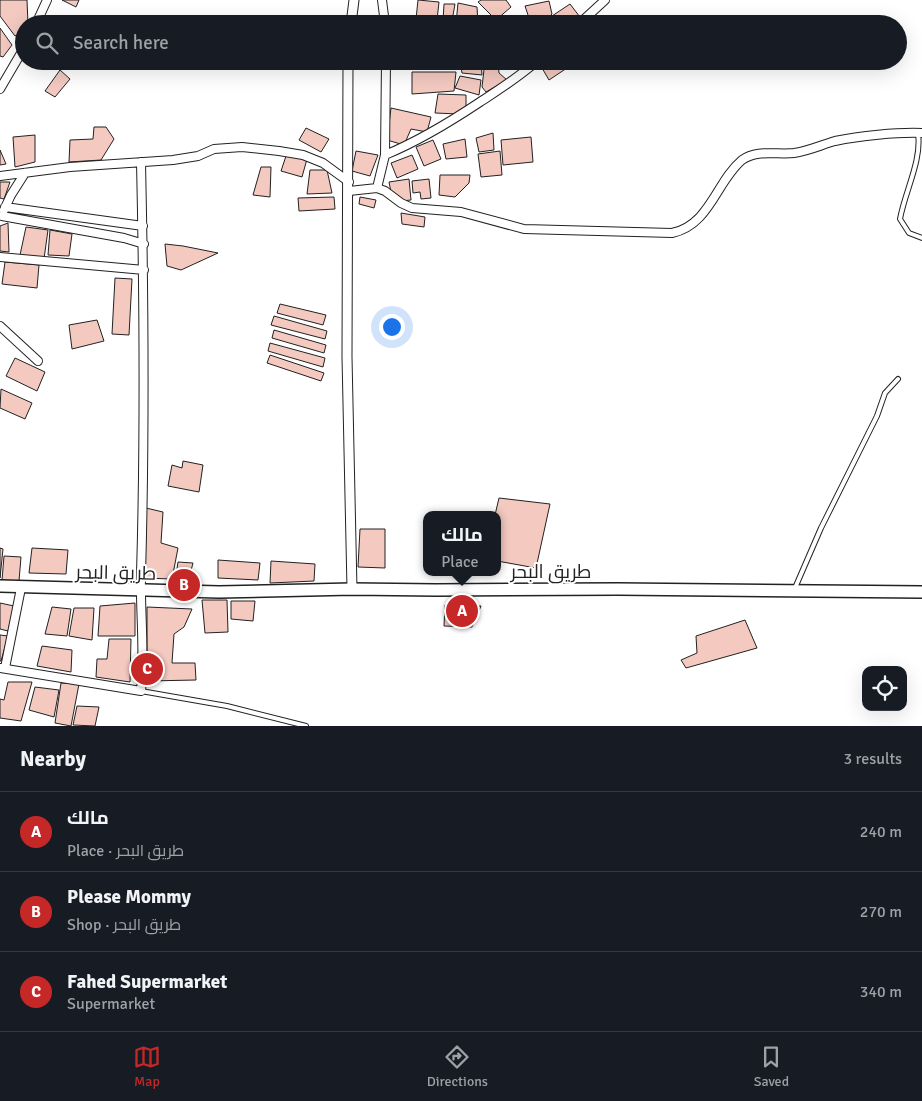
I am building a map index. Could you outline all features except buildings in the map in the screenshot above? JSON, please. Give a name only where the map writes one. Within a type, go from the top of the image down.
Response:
[{"type":"main road","name":"طريق البحر","points":[[0,586],[140,591],[253,592],[352,589],[922,592]]},
{"type":"street","points":[[40,15],[47,0]]},
{"type":"street","points":[[352,15],[354,0]]},
{"type":"street","points":[[382,0],[384,15]]},
{"type":"street","points":[[589,15],[605,0]]},
{"type":"street","points":[[0,89],[15,63]]},
{"type":"street","points":[[348,70],[348,375],[352,589]]},
{"type":"street","points":[[377,188],[385,155],[386,70]]},
{"type":"street","points":[[385,155],[413,143],[506,86],[526,70]]},
{"type":"street","points":[[0,176],[34,170],[190,158],[222,148],[254,148],[291,153],[315,159],[330,168],[349,187],[377,188],[385,191],[401,204],[412,208],[461,212],[524,229],[672,233],[683,230],[698,218],[714,199],[736,166],[748,157],[762,153],[799,152],[841,140],[920,133]]},
{"type":"street","points":[[21,588],[2,668],[141,690],[140,591],[145,376],[141,162]]},
{"type":"street","points":[[25,173],[10,195],[1,217],[124,238],[144,244]]},
{"type":"street","points":[[5,207],[143,226]]},
{"type":"street","points":[[0,257],[144,270]]},
{"type":"street","points":[[0,326],[38,361]]},
{"type":"lane","points":[[920,133],[920,160],[903,205],[900,219],[909,233],[922,238]]},
{"type":"lane","points":[[794,590],[821,528],[877,416],[885,393],[898,379]]},
{"type":"lane","points":[[141,690],[234,708],[306,726]]},
{"type":"place","name":"Please Mommy","points":[[184,585]]},
{"type":"place","name":"مالك","points":[[462,611]]},
{"type":"place","name":"Fahed Supermarket","points":[[147,669]]}]
